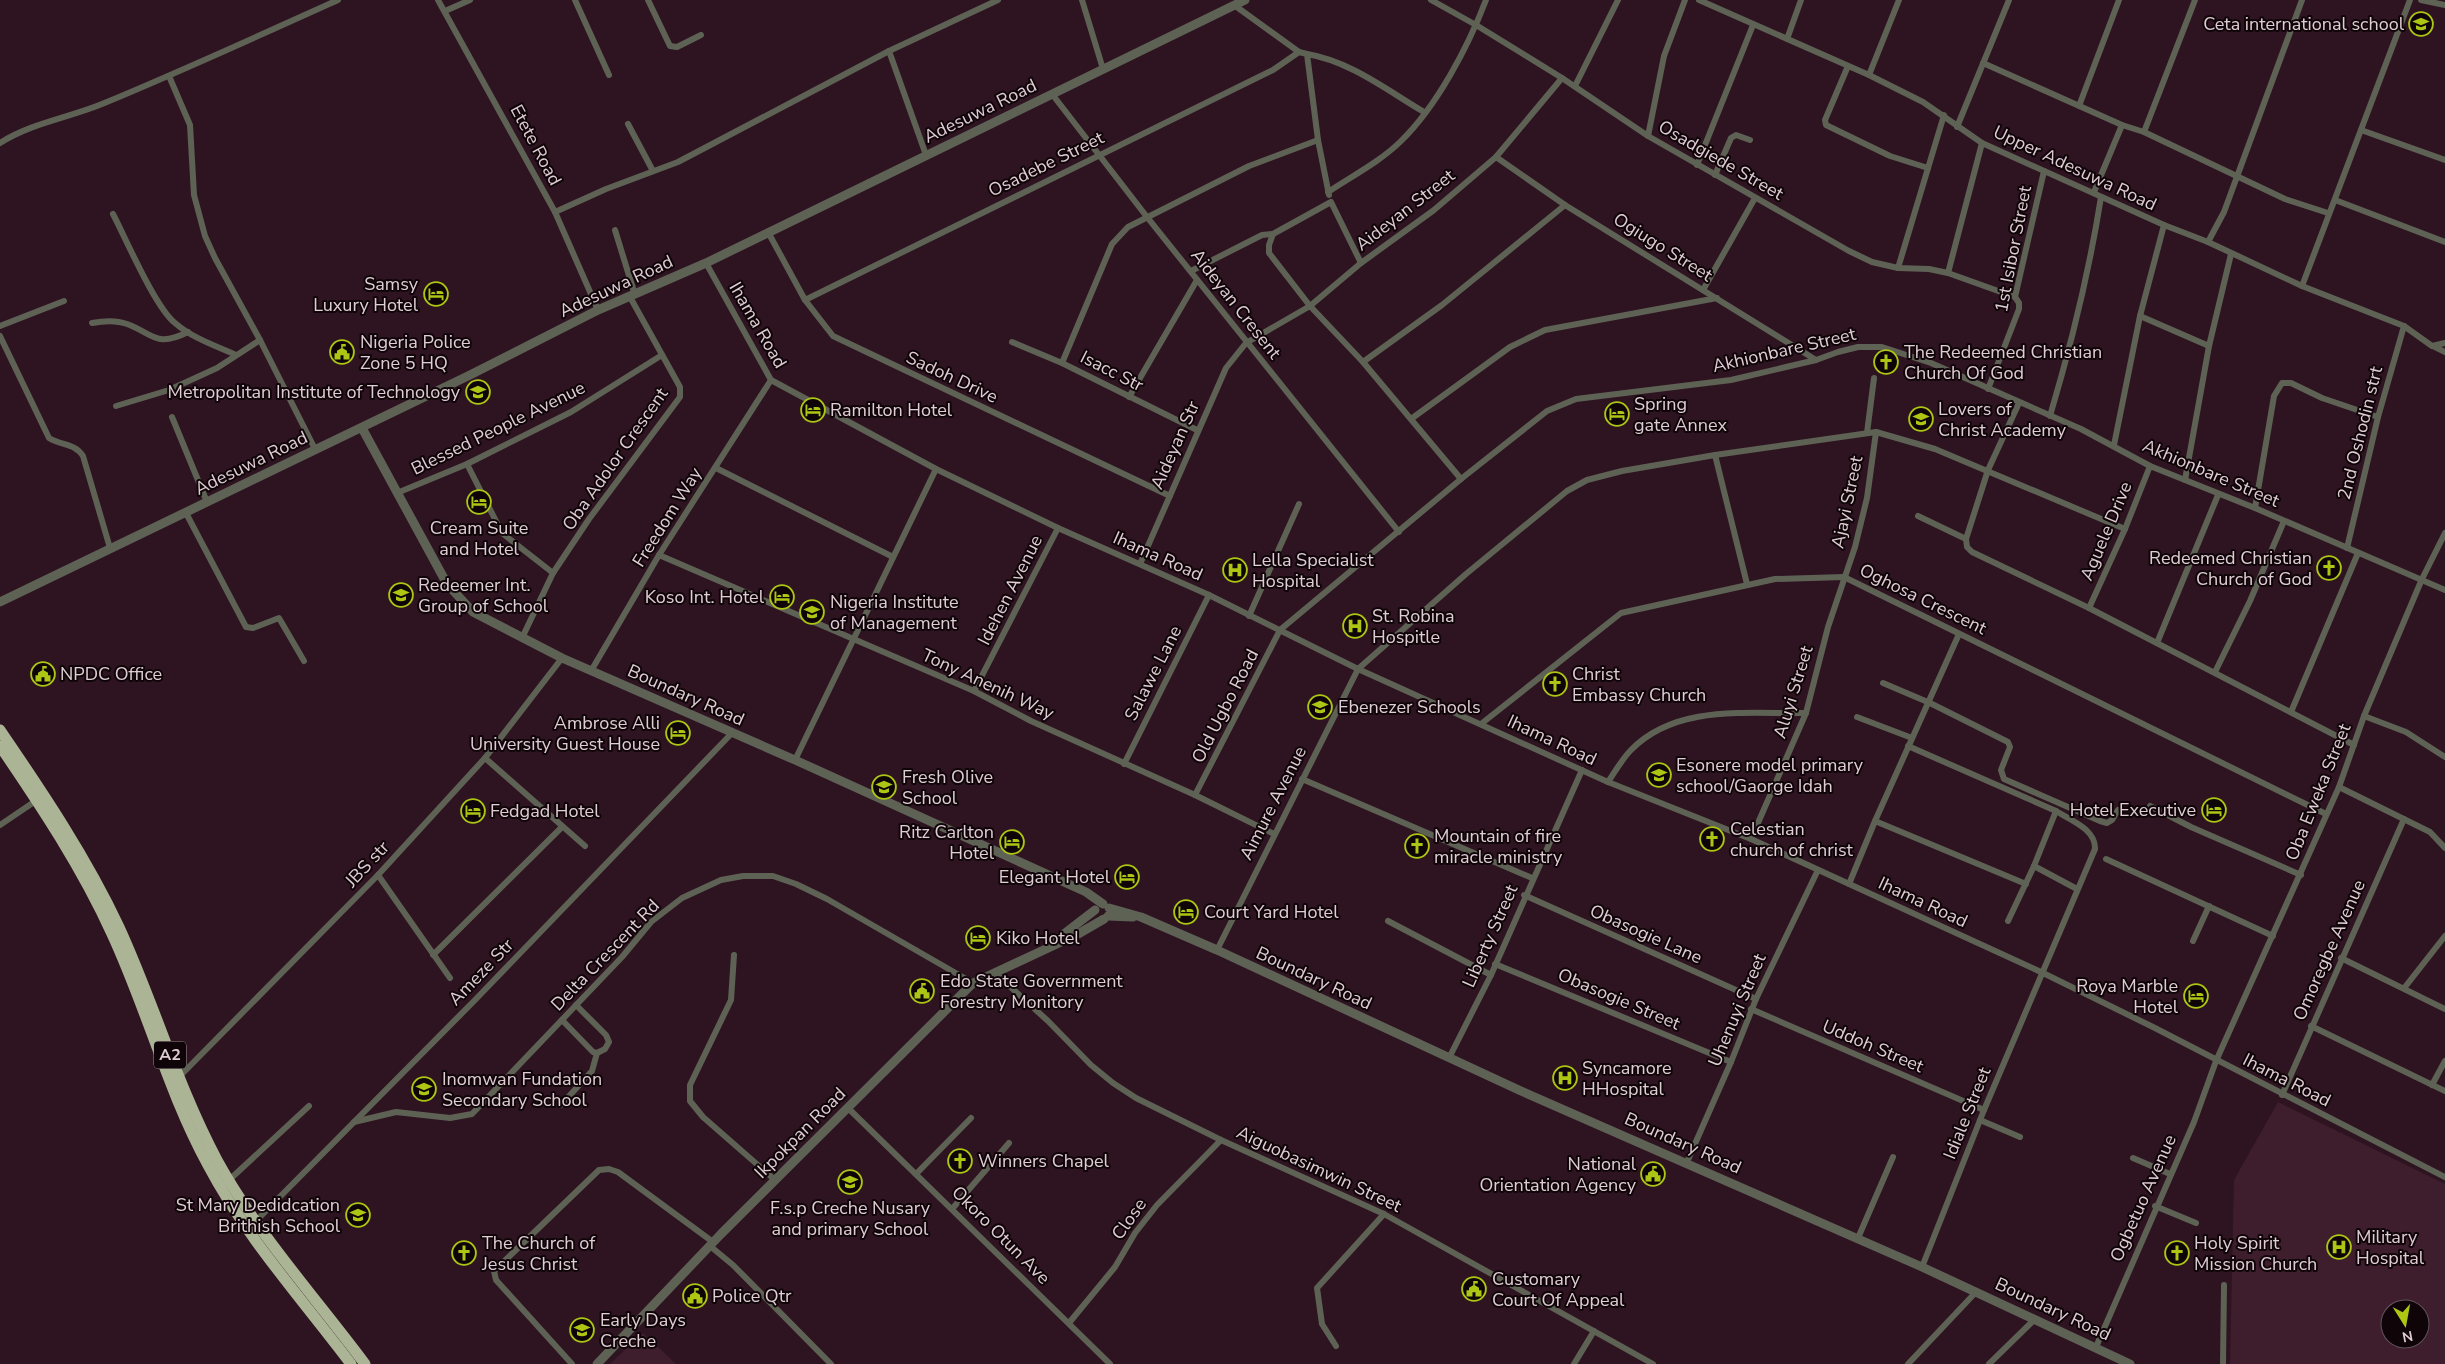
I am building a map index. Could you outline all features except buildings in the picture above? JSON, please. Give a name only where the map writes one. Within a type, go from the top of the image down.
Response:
[{"type":"highway","name":"A2","points":[[0,730],[74,844],[114,918],[225,1184]]},
{"type":"highway","name":"A2","points":[[0,746],[37,800],[81,874],[112,934],[185,1116],[207,1164],[225,1184],[252,1224],[282,1276],[351,1364]]},
{"type":"highway","name":"A2","points":[[252,1224],[365,1364]]},
{"type":"street","points":[[0,143],[24,130],[85,111],[169,76],[338,0]]},
{"type":"street","name":"Etete Road","points":[[438,0],[555,212],[598,310]]},
{"type":"street","points":[[444,11],[470,0]]},
{"type":"street","points":[[575,0],[609,75]]},
{"type":"street","points":[[648,0],[670,46],[677,47],[700,35]]},
{"type":"street","points":[[555,212],[678,162],[889,51],[998,0]]},
{"type":"street","points":[[1082,0],[1103,69]]},
{"type":"street","name":"Adesuwa Road","points":[[0,602],[362,428],[598,310],[706,263],[1245,0]]},
{"type":"street","name":"Osadgiede Street","points":[[1431,0],[1476,24],[1575,86],[1648,136],[1849,251],[1872,262],[1898,268],[1929,269],[1948,273],[2015,297]]},
{"type":"street","points":[[1328,192],[1400,142],[1440,91],[1476,24],[1486,0]]},
{"type":"street","points":[[1575,86],[1618,0]]},
{"type":"street","points":[[1648,136],[1664,56],[1685,0]]},
{"type":"street","name":"Upper Adesuwa Road","points":[[1699,0],[1848,66],[1923,102],[1957,127],[1982,142],[2164,225],[2208,242],[2302,286],[2404,326],[2432,346],[2445,352]]},
{"type":"street","points":[[1787,39],[1801,0]]},
{"type":"street","points":[[1869,76],[1899,0]]},
{"type":"street","points":[[1957,127],[2009,0]]},
{"type":"street","points":[[2079,106],[2119,0]]},
{"type":"street","points":[[2144,132],[2195,0]]},
{"type":"street","points":[[2208,242],[2224,212],[2302,0]]},
{"type":"street","points":[[2302,286],[2410,0]]},
{"type":"street","points":[[2421,0],[2445,5]]},
{"type":"street","points":[[1234,5],[1299,52],[1346,66],[1424,112]]},
{"type":"street","points":[[1697,165],[1753,25]]},
{"type":"street","points":[[889,51],[926,155]]},
{"type":"street","name":"Osadebe Street","points":[[805,300],[1274,70],[1299,52]]},
{"type":"street","points":[[1308,54],[1318,140],[1328,192],[1361,263]]},
{"type":"street","points":[[1983,63],[2122,125],[2144,132],[2286,199],[2328,213]]},
{"type":"street","points":[[1848,66],[1825,120],[1826,125],[1890,156],[1928,168]]},
{"type":"street","points":[[169,76],[190,125],[192,138],[191,174],[196,208],[205,236],[315,449]]},
{"type":"street","name":"Aideyan Street","points":[[1246,343],[1310,306],[1361,263],[1434,210],[1496,157],[1562,78]]},
{"type":"street","name":"Aideyan Cresent","points":[[1052,94],[1246,343],[1398,532]]},
{"type":"street","points":[[1898,268],[1944,116]]},
{"type":"street","points":[[628,124],[654,171]]},
{"type":"street","points":[[2094,192],[2122,125]]},
{"type":"street","points":[[2361,130],[2445,160]]},
{"type":"street","points":[[1715,175],[1731,138],[1736,135],[1750,140]]},
{"type":"street","points":[[1062,363],[1112,244],[1128,227],[1249,166],[1318,140]]},
{"type":"street","points":[[1948,273],[1982,142]]},
{"type":"street","name":"Ogiugo Street","points":[[1496,157],[1565,205],[1816,360]]},
{"type":"street","name":"1st Isibor Street","points":[[1988,389],[2019,309],[2020,303],[2015,297],[2044,171]]},
{"type":"street","points":[[2050,416],[2076,327],[2090,269],[2101,196]]},
{"type":"street","points":[[1703,290],[1755,198]]},
{"type":"street","points":[[2335,200],[2445,242]]},
{"type":"street","points":[[1191,271],[1262,235],[1274,234],[1331,202]]},
{"type":"street","points":[[1363,362],[1442,305],[1565,205]]},
{"type":"street","points":[[113,214],[161,306],[174,322],[188,332],[236,355]]},
{"type":"street","points":[[2114,445],[2140,316],[2164,225]]},
{"type":"street","name":"Oba Adolor Crescent","points":[[522,638],[553,573],[589,519],[680,398],[680,387],[633,296],[615,230]]},
{"type":"street","name":"Sadoh Drive","points":[[768,232],[805,300],[833,336],[1170,496]]},
{"type":"street","points":[[1274,234],[1268,245],[1269,253],[1310,306],[1363,362],[1461,479]]},
{"type":"street","points":[[2185,480],[2209,346],[2231,254]]},
{"type":"street","name":"Ihama Road","points":[[706,263],[771,380],[936,469],[1058,528],[1209,596],[1358,669],[1608,782],[1751,840],[2041,972],[2153,1027],[2282,1095],[2445,1177]]},
{"type":"street","points":[[1129,397],[1197,280]]},
{"type":"street","points":[[1411,419],[1510,347],[1545,330],[1717,298]]},
{"type":"street","points":[[0,326],[64,301]]},
{"type":"street","points":[[2140,316],[2209,346]]},
{"type":"street","points":[[92,323],[115,322],[126,324],[155,339],[176,338],[188,332]]},
{"type":"street","name":"2nd Oshodin strt","points":[[2347,548],[2378,417],[2404,326]]},
{"type":"street","points":[[0,336],[50,438],[55,442],[75,447],[83,456],[110,548]]},
{"type":"street","points":[[116,406],[169,390],[217,368],[260,340]]},
{"type":"street","name":"Isacc Str","points":[[1012,342],[1062,363],[1197,430]]},
{"type":"street","name":"Aideyan Str","points":[[1140,564],[1197,430],[1226,368],[1246,343]]},
{"type":"street","points":[[2432,346],[2445,343]]},
{"type":"street","name":"Akhionbare Street","points":[[1280,630],[1461,479],[1547,411],[1568,401],[1731,380],[1816,360],[1858,347],[1882,347],[1918,358],[2114,445],[2150,466],[2256,508],[2445,590]]},
{"type":"street","name":"Blessed People Avenue","points":[[398,493],[467,464],[571,412],[662,355]]},
{"type":"street","points":[[1867,433],[1874,378]]},
{"type":"street","name":"Freedom Way","points":[[591,671],[659,555],[771,380]]},
{"type":"street","points":[[2256,508],[2274,396],[2282,383],[2291,383],[2322,398],[2378,417]]},
{"type":"street","points":[[2019,403],[1988,470],[1966,539],[1967,546],[1972,552],[2089,608],[2354,745]]},
{"type":"street","points":[[172,417],[207,502]]},
{"type":"street","name":"Boundary Road","points":[[362,428],[447,584],[473,612],[522,638],[562,658],[795,760],[1086,892],[1102,911],[1140,917],[1216,950],[1449,1058],[1858,1238],[2130,1364]]},
{"type":"street","points":[[1358,669],[1466,574],[1577,485],[1587,480],[1622,471],[1715,454],[1876,432],[1934,448],[2125,529]]},
{"type":"street","name":"Ajayi Street","points":[[1844,577],[1855,547],[1867,498],[1876,432]]},
{"type":"street","points":[[1715,454],[1748,584]]},
{"type":"street","points":[[467,464],[502,533],[553,573]]},
{"type":"street","name":"Aguele Drive","points":[[2089,608],[2125,529],[2150,466]]},
{"type":"street","points":[[716,468],[893,557]]},
{"type":"street","points":[[795,760],[936,469]]},
{"type":"street","points":[[2157,643],[2218,494]]},
{"type":"street","points":[[1249,616],[1299,504]]},
{"type":"street","points":[[186,513],[246,627],[253,628],[279,618],[304,661]]},
{"type":"street","points":[[1918,516],[1966,539]]},
{"type":"street","points":[[2215,672],[2250,601],[2284,521]]},
{"type":"street","name":"Idehen Avenue","points":[[974,691],[1058,528]]},
{"type":"street","name":"Oba Eweka Street","points":[[2216,1061],[2301,875],[2339,787],[2364,716],[2422,579],[2445,533]]},
{"type":"street","points":[[2291,712],[2358,553]]},
{"type":"street","name":"Tony Anenih Way","points":[[659,555],[974,691],[1124,764],[1196,795],[1274,834]]},
{"type":"street","name":"Oghosa Crescent","points":[[1481,724],[1621,613],[1775,579],[1844,577],[2326,814]]},
{"type":"street","name":"Aluyi Street","points":[[1751,840],[1806,713],[1828,627],[1844,577]]},
{"type":"street","name":"Salawe Lane","points":[[1124,764],[1209,596]]},
{"type":"street","name":"Old Ugbo Road","points":[[1196,795],[1280,630]]},
{"type":"street","points":[[1849,884],[1875,820],[1908,746],[1930,703],[1959,634]]},
{"type":"street","name":"JBS str","points":[[180,1077],[378,875],[485,758],[562,658]]},
{"type":"street","name":"Aimure Avenue","points":[[1216,950],[1358,669]]},
{"type":"street","points":[[1883,683],[1930,703],[2008,742],[2010,747],[2001,770],[2004,779],[2107,823],[2112,820],[2118,810]]},
{"type":"street","points":[[1608,782],[1629,752],[1641,741],[1657,729],[1681,719],[1713,715],[1806,713]]},
{"type":"street","points":[[1857,716],[1912,738]]},
{"type":"street","points":[[2364,716],[2406,732],[2445,757]]},
{"type":"street","name":"Ameze Str","points":[[252,1224],[475,1000],[732,733]]},
{"type":"street","points":[[1908,746],[2056,811],[2034,866],[2008,921]]},
{"type":"street","points":[[485,758],[585,846]]},
{"type":"street","name":"Liberty Street","points":[[1449,1058],[1490,975],[1524,895],[1582,770]]},
{"type":"street","points":[[1302,779],[1532,878]]},
{"type":"street","points":[[2339,787],[2430,832],[2445,848]]},
{"type":"street","points":[[0,825],[37,800]]},
{"type":"street","points":[[2150,806],[2191,828],[2301,875]]},
{"type":"street","name":"Idiale Street","points":[[1922,1267],[1984,1110],[2095,843],[2088,831],[2056,811]]},
{"type":"street","name":"Omoregbe Avenue","points":[[2282,1095],[2404,819]]},
{"type":"street","points":[[1875,820],[2026,884]]},
{"type":"street","points":[[433,955],[562,827]]},
{"type":"street","points":[[2106,859],[2273,936]]},
{"type":"street","points":[[2034,866],[2077,889]]},
{"type":"street","name":"Uhenuyi Street","points":[[1687,1162],[1731,1062],[1751,1009],[1818,870]]},
{"type":"street","points":[[378,875],[450,978]]},
{"type":"street","name":"Delta Crescent Rd","points":[[354,1122],[396,1112],[450,1118],[472,1114],[576,1005],[651,922],[682,898],[721,880],[743,876],[773,876],[804,888],[827,899],[973,983]]},
{"type":"street","name":"Obasogie Lane","points":[[1524,895],[1756,999]]},
{"type":"street","points":[[2193,942],[2209,906]]},
{"type":"street","name":"Ikpokpan Road","points":[[597,1364],[775,1180],[973,983],[1043,948],[1078,934],[1102,911]]},
{"type":"street","points":[[1388,921],[1490,975]]},
{"type":"street","points":[[2405,987],[2445,936]]},
{"type":"street","points":[[734,955],[731,1000],[690,1085],[690,1101],[703,1117],[775,1180]]},
{"type":"street","points":[[2341,958],[2405,987],[2445,1009]]},
{"type":"street","name":"Obasogie Street","points":[[1495,964],[1731,1062]]},
{"type":"street","name":"Aiguobasimwin Street","points":[[994,972],[1113,1083],[1136,1098],[1221,1140],[1384,1214],[1652,1364]]},
{"type":"street","points":[[576,1005],[608,1039],[609,1042],[605,1049],[595,1053]]},
{"type":"street","name":"Uddoh Street","points":[[1751,1009],[1984,1110]]},
{"type":"street","points":[[562,1020],[595,1053]]},
{"type":"street","points":[[2311,1026],[2445,1091]]},
{"type":"street","points":[[561,1105],[592,1071],[595,1053]]},
{"type":"street","name":"Ogbetuo Avenue","points":[[2096,1347],[2194,1122],[2216,1061]]},
{"type":"street","points":[[2432,1085],[2445,1062]]},
{"type":"street","points":[[225,1184],[309,1106]]},
{"type":"street","name":"Okoro Otun Ave","points":[[848,1108],[917,1173],[1110,1364]]},
{"type":"street","points":[[917,1173],[971,1118]]},
{"type":"street","points":[[1980,1120],[2020,1137]]},
{"type":"street","name":"Close","points":[[1068,1323],[1115,1267],[1135,1234],[1157,1205],[1221,1140]]},
{"type":"street","points":[[952,1209],[1009,1143]]},
{"type":"street","points":[[1858,1238],[1893,1157]]},
{"type":"street","points":[[2133,1158],[2170,1174]]},
{"type":"street","points":[[572,1364],[496,1280],[494,1272],[599,1170],[609,1169],[618,1172],[712,1244],[831,1364]]},
{"type":"street","points":[[2156,1206],[2196,1223]]},
{"type":"street","points":[[1336,1346],[1322,1324],[1318,1288],[1384,1214]]},
{"type":"street","points":[[2223,1364],[2224,1285]]},
{"type":"street","points":[[1908,1364],[1976,1292]]},
{"type":"street","points":[[1989,1364],[2036,1319]]},
{"type":"street","points":[[1574,1364],[1594,1331]]},
{"type":"shaded area","name":"Military Hospital","points":[[2278,1102],[2445,1184],[2445,1364],[2230,1364],[2234,1180]]},
{"type":"shaded area","points":[[643,1333],[676,1364],[610,1364]]},
{"type":"place","name":"Ceta international school","points":[[2421,24]]},
{"type":"place","name":"Samsy Luxury Hotel","points":[[436,294]]},
{"type":"place","name":"Nigeria Police Zone 5 HQ","points":[[342,352]]},
{"type":"place","name":"The Redeemed Christian Church Of God","points":[[1886,362]]},
{"type":"place","name":"Metropolitan Institute of Technology","points":[[478,392]]},
{"type":"place","name":"Ramilton Hotel","points":[[813,410]]},
{"type":"place","name":"Spring gate Annex","points":[[1617,414]]},
{"type":"place","name":"Lovers of Christ Academy","points":[[1921,419]]},
{"type":"place","name":"Cream Suite and Hotel","points":[[479,502]]},
{"type":"place","name":"Redeemed Christian Church of God","points":[[2329,568]]},
{"type":"place","name":"Lella Specialist Hospital","points":[[1235,570]]},
{"type":"place","name":"Redeemer Int. Group of School","points":[[401,595]]},
{"type":"place","name":"Koso Int. Hotel","points":[[782,597]]},
{"type":"place","name":"Nigeria Institute of Management","points":[[812,612]]},
{"type":"place","name":"St. Robina Hospitle","points":[[1355,626]]},
{"type":"place","name":"NPDC Office","points":[[43,674]]},
{"type":"place","name":"Christ Embassy Church","points":[[1555,684]]},
{"type":"place","name":"Ebenezer Schools","points":[[1320,707]]},
{"type":"place","name":"Ambrose Alli University Guest House","points":[[678,733]]},
{"type":"place","name":"Esonere model primary school/Gaorge Idah","points":[[1659,775]]},
{"type":"place","name":"Fresh Olive School","points":[[884,787]]},
{"type":"place","name":"Hotel Executive","points":[[2214,810]]},
{"type":"place","name":"Fedgad Hotel","points":[[473,811]]},
{"type":"place","name":"Celestian church of christ","points":[[1712,839]]},
{"type":"place","name":"Ritz Carlton Hotel","points":[[1012,842]]},
{"type":"place","name":"Mountain of fire miracle ministry","points":[[1417,846]]},
{"type":"place","name":"Elegant Hotel","points":[[1127,877]]},
{"type":"place","name":"Court Yard Hotel","points":[[1186,912]]},
{"type":"place","name":"Kiko Hotel","points":[[978,938]]},
{"type":"place","name":"Edo State Government Forestry Monitory","points":[[922,991]]},
{"type":"place","name":"Roya Marble Hotel","points":[[2196,996]]},
{"type":"place","name":"Syncamore HHospital","points":[[1565,1078]]},
{"type":"place","name":"Inomwan Fundation Secondary School","points":[[424,1089]]},
{"type":"place","name":"Winners Chapel","points":[[960,1161]]},
{"type":"place","name":"National Orientation Agency","points":[[1653,1174]]},
{"type":"place","name":"F.s.p Creche Nusary and primary School","points":[[850,1182]]},
{"type":"place","name":"St Mary Dedidcation Brithish School","points":[[358,1215]]},
{"type":"place","name":"Military Hospital","points":[[2339,1247]]},
{"type":"place","name":"The Church of Jesus Christ","points":[[464,1253]]},
{"type":"place","name":"Holy Spirit Mission Church","points":[[2177,1253]]},
{"type":"place","name":"Customary Court Of Appeal","points":[[1474,1289]]},
{"type":"place","name":"Police Qtr","points":[[695,1296]]},
{"type":"place","name":"Early Days Creche","points":[[582,1330]]}]
